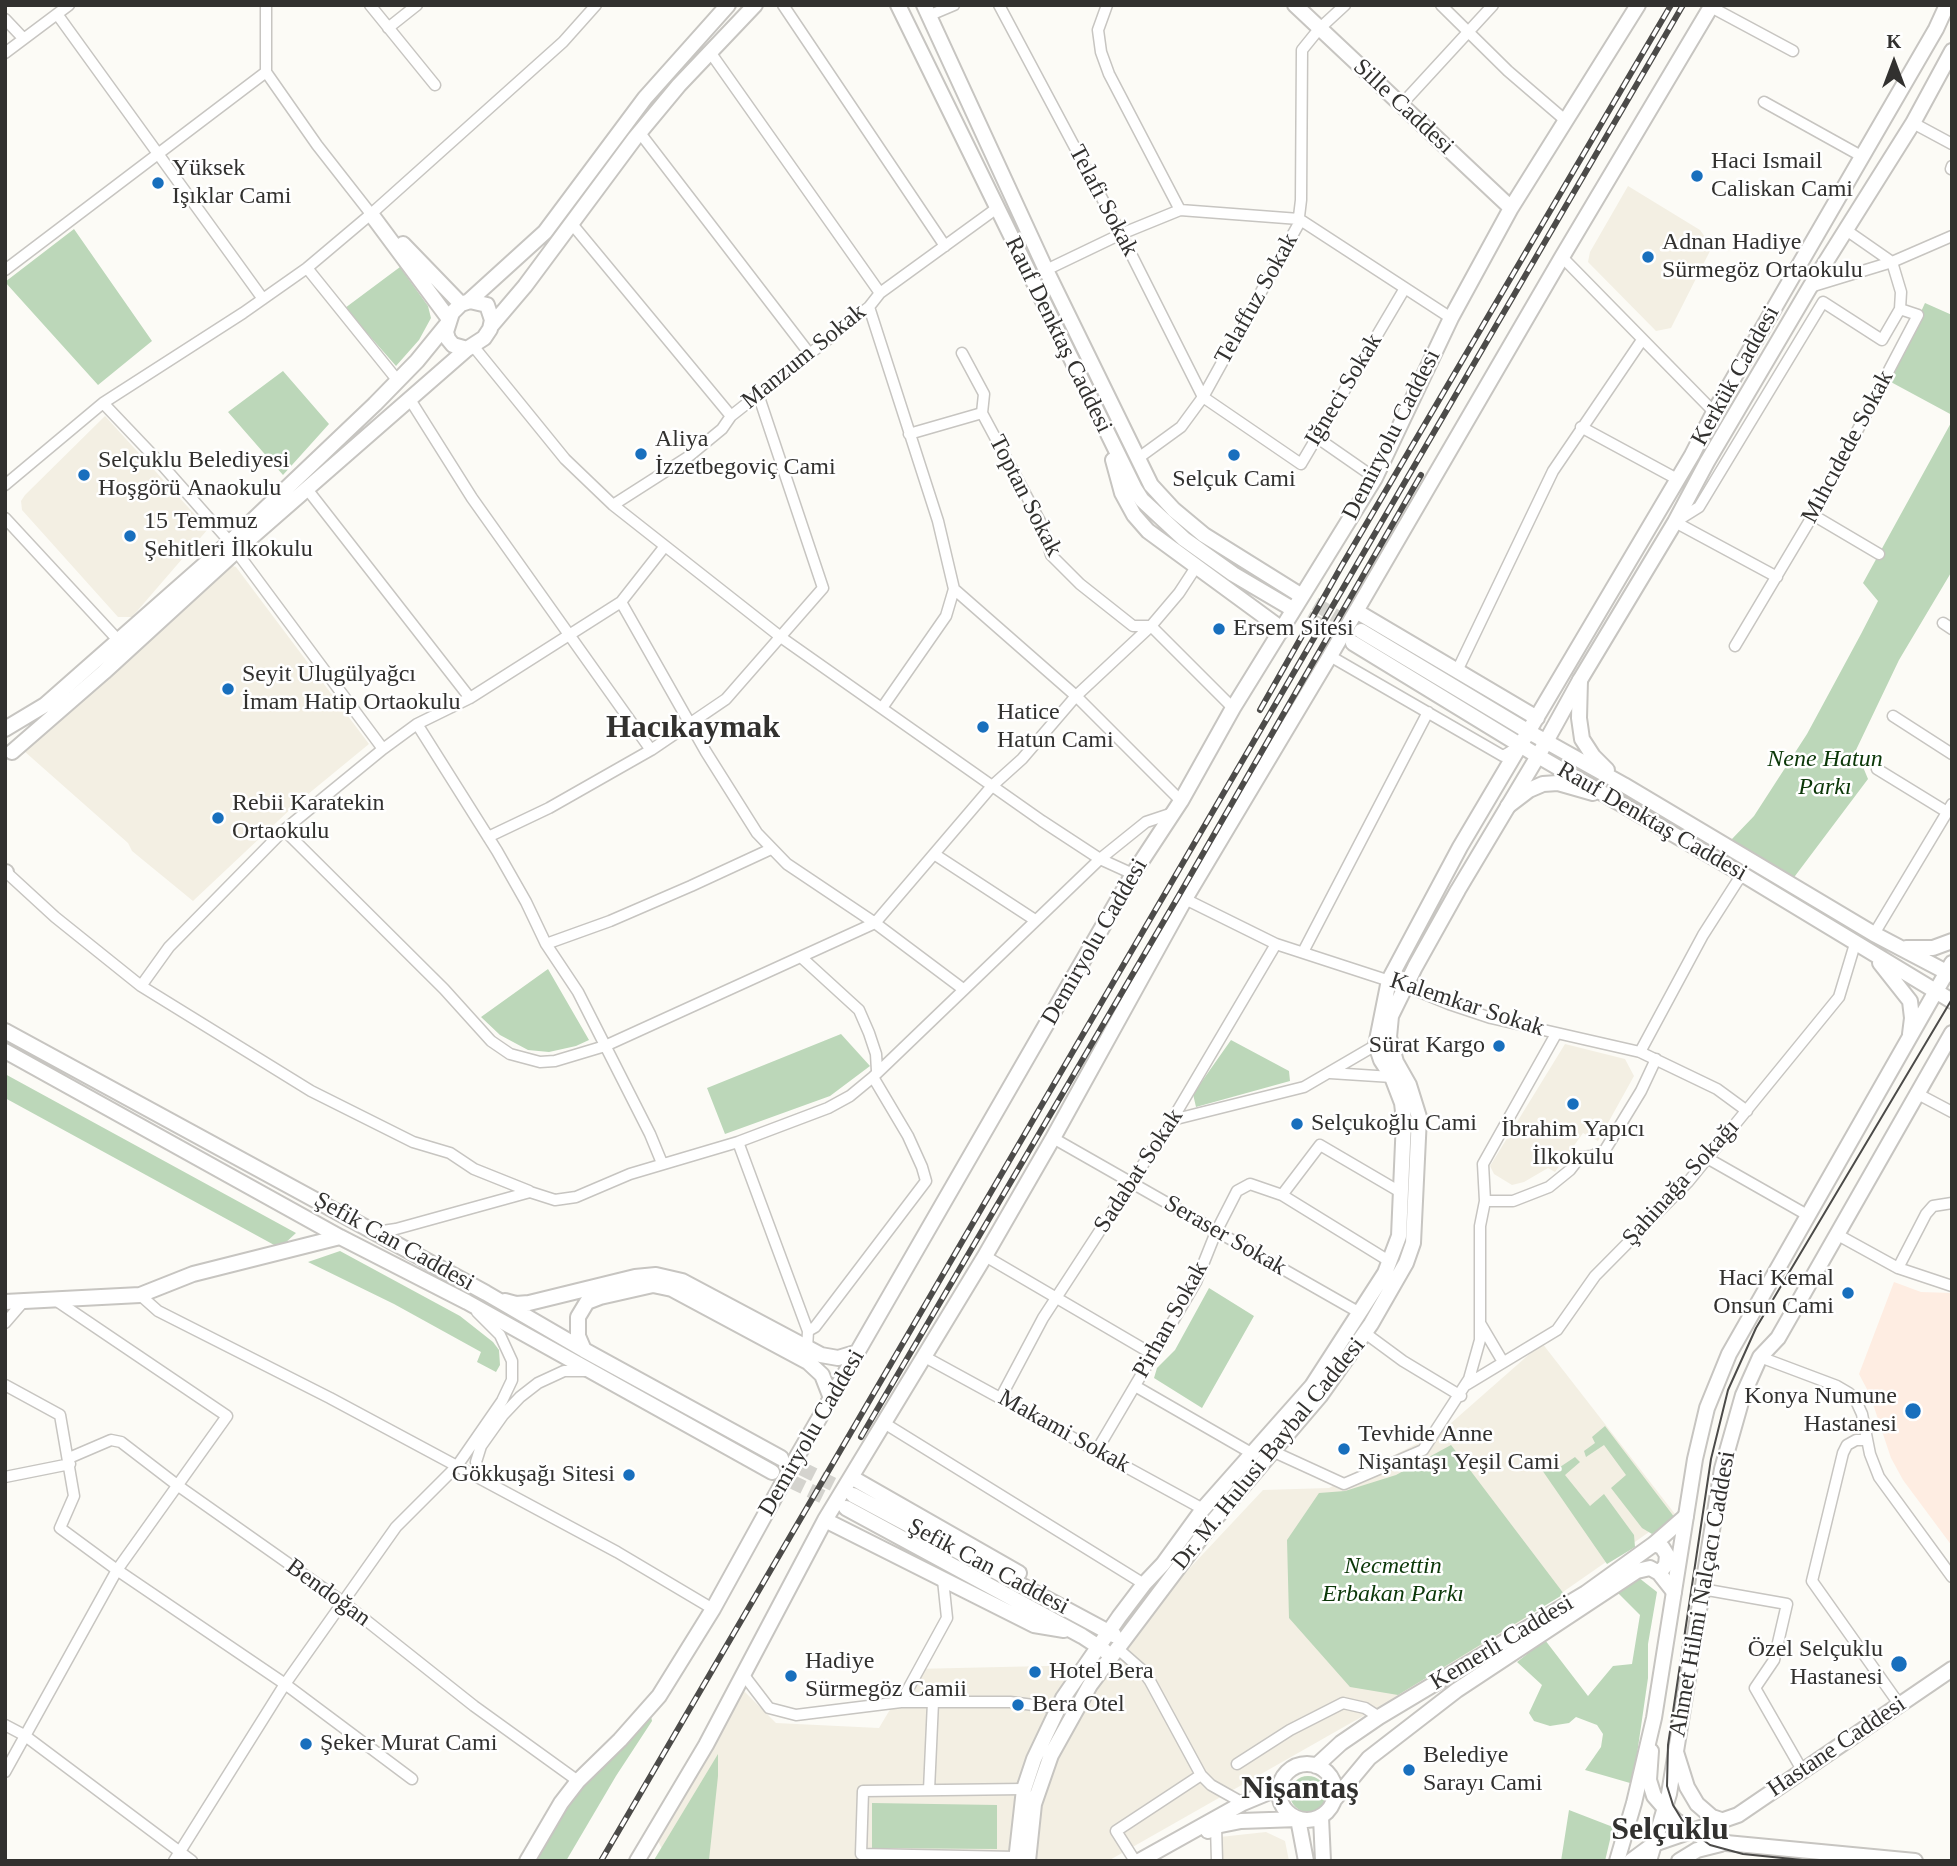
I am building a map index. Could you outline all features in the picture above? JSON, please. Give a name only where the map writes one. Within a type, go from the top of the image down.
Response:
[{"type":"main road","points":[[8,756],[104,672],[233,547],[398,381],[465,303],[545,232],[645,98],[728,5]]},
{"type":"main road","points":[[8,756],[12,742],[5,731],[45,705],[118,640],[307,489],[409,398],[484,338],[679,85],[755,5]]},
{"type":"main road","name":"Rauf Denktaş Caddesi","points":[[898,5],[1135,489],[1169,526],[1218,563],[1289,607]]},
{"type":"main road","name":"Sille Caddesi","points":[[1295,5],[1511,208]]},
{"type":"main road","name":"Demiryolu Caddesi","points":[[527,1861],[561,1803],[578,1781],[620,1741],[659,1696],[713,1609],[831,1398],[1133,874],[1177,807],[1233,708],[1375,478],[1451,318],[1511,208],[1637,5]]},
{"type":"main road","name":"Kerkük Caddesi","points":[[1376,1045],[1389,980],[1460,847],[1677,480],[1947,5]]},
{"type":"main road","points":[[641,1859],[706,1745],[825,1520],[985,1256],[1185,899],[1712,6]]},
{"type":"main road","name":"Rauf Denktaş Caddesi","points":[[926,9],[1046,270],[1151,485],[1174,510],[1219,546],[1297,593]]},
{"type":"main road","name":"Kerkük Caddesi","points":[[1391,1016],[1458,890],[1580,680],[1811,287],[1913,122],[1952,51]]},
{"type":"main road","points":[[371,215],[465,303],[480,302],[487,305],[491,312],[491,326]]},
{"type":"main road","points":[[371,215],[448,321],[448,340],[453,345],[470,348]]},
{"type":"main road","points":[[1108,438],[1118,481],[1134,515],[1157,539],[1283,630]]},
{"type":"main road","points":[[1356,611],[1537,718]]},
{"type":"main road","name":"Rauf Denktaş Caddesi","points":[[1361,631],[1526,739],[1538,756],[1742,873],[1952,1002]]},
{"type":"main road","name":"Rauf Denktaş Caddesi","points":[[1353,643],[1526,739],[1546,742],[1624,785],[1874,934],[1950,970]]},
{"type":"main road","points":[[1580,680],[1579,718],[1582,739],[1600,764],[1624,785]]},
{"type":"main road","points":[[1508,806],[1529,790],[1550,783],[1566,785],[1622,804]]},
{"type":"main road","points":[[1901,948],[1933,948],[1952,941]]},
{"type":"main road","points":[[1872,954],[1910,1001],[1912,1026],[1906,1046]]},
{"type":"main road","name":"Ahmet Hilmi Nalçacı Caddesi","points":[[1654,1718],[1695,1459],[1711,1397],[1729,1354],[1950,970]]},
{"type":"main road","name":"Dr. M. Hulusi Baybal Caddesi","points":[[1020,1859],[1034,1804],[1051,1755],[1090,1685],[1215,1519],[1320,1396],[1394,1287],[1413,1243],[1419,1117],[1409,1084],[1396,1062],[1389,1037],[1391,1016]]},
{"type":"main road","name":"Şefik Can Caddesi","points":[[5,1031],[495,1298],[781,1458]]},
{"type":"main road","name":"Ahmet Hilmi Nalçacı Caddesi","points":[[1649,1861],[1669,1794],[1727,1447],[1743,1395],[1760,1357],[1777,1338],[1952,1033]]},
{"type":"main road","name":"Dr. M. Hulusi Baybal Caddesi","points":[[1020,1859],[1024,1789],[1057,1708],[1098,1645],[1203,1509],[1312,1386],[1385,1273],[1399,1236],[1404,1120],[1402,1103],[1376,1045]]},
{"type":"main road","points":[[1930,1068],[1952,1049]]},
{"type":"main road","name":"Şefik Can Caddesi","points":[[5,1051],[340,1237],[467,1302],[772,1472]]},
{"type":"main road","points":[[5,1302],[140,1295],[193,1274],[340,1237]]},
{"type":"main road","points":[[495,1298],[516,1304],[529,1303],[635,1277],[656,1275],[682,1281],[807,1349],[838,1358],[858,1352]]},
{"type":"main road","points":[[584,1350],[578,1336],[578,1317],[587,1302],[653,1285],[672,1289],[808,1362],[822,1375],[831,1398]]},
{"type":"main road","points":[[851,1477],[1073,1605],[1083,1618]]},
{"type":"main road","name":"Şefik Can Caddesi","points":[[853,1494],[1108,1632],[1117,1649]]},
{"type":"main road","name":"Şefik Can Caddesi","points":[[846,1508],[1070,1631],[1098,1645],[1117,1649]]},
{"type":"main road","name":"Kemerli Caddesi","points":[[1316,1766],[1341,1743],[1379,1717],[1586,1593],[1654,1544],[1686,1516]]},
{"type":"main road","points":[[825,1520],[1034,1625],[1051,1630],[1070,1631]]},
{"type":"main road","points":[[1654,1544],[1662,1547],[1667,1555],[1666,1565],[1659,1573],[1674,1592]]},
{"type":"main road","name":"Kemerli Caddesi","points":[[1334,1800],[1369,1758],[1457,1690],[1637,1571],[1650,1568],[1659,1573]]},
{"type":"main road","name":"Hastane Caddesi","points":[[1631,1861],[1654,1844],[1738,1815],[1952,1669]]},
{"type":"main road","points":[[1654,1718],[1649,1780],[1654,1796],[1665,1810],[1690,1831],[1713,1841],[1726,1843],[1915,1861]]},
{"type":"main road","points":[[1617,1861],[1631,1816],[1654,1718]]},
{"type":"main road","points":[[1676,1752],[1687,1787],[1697,1804],[1712,1817],[1721,1820]]},
{"type":"main road","points":[[1155,1861],[1216,1826],[1241,1821],[1298,1819],[1314,1820],[1321,1817],[1334,1800],[1333,1783],[1329,1776],[1316,1766],[1300,1765],[1286,1773],[1279,1788],[1281,1804],[1298,1819],[1306,1861]]},
{"type":"main road","points":[[1137,1861],[1243,1803],[1279,1788]]},
{"type":"main road","points":[[1738,1815],[1737,1830],[1750,1844]]},
{"type":"main road","points":[[1321,1817],[1324,1861]]},
{"type":"main road","points":[[1679,1861],[1702,1848],[1726,1843]]},
{"type":"street","points":[[5,53],[69,5]]},
{"type":"street","points":[[266,5],[266,72],[371,215]]},
{"type":"street","points":[[370,5],[435,85]]},
{"type":"street","points":[[388,28],[417,5]]},
{"type":"street","points":[[5,485],[103,403],[307,268],[371,215],[563,42],[596,5]]},
{"type":"street","points":[[783,5],[945,246]]},
{"type":"street","points":[[926,9],[954,5]]},
{"type":"street","name":"Telafi Sokak","points":[[999,5],[1121,234],[1203,397]]},
{"type":"street","points":[[1107,5],[1098,30],[1101,52],[1109,74],[1180,210]]},
{"type":"street","name":"Telaffuz Sokak","points":[[1137,459],[1181,427],[1203,397],[1298,225],[1302,50],[1345,5]]},
{"type":"street","points":[[1441,5],[1508,71],[1565,120]]},
{"type":"street","points":[[1401,106],[1493,5]]},
{"type":"street","points":[[1712,6],[1793,51]]},
{"type":"street","points":[[57,14],[263,299]]},
{"type":"street","points":[[5,19],[23,38]]},
{"type":"street","points":[[710,52],[880,293]]},
{"type":"street","points":[[5,270],[266,72]]},
{"type":"street","points":[[1764,102],[1863,157]]},
{"type":"street","points":[[1913,122],[1952,144]]},
{"type":"street","points":[[640,133],[809,353]]},
{"type":"street","name":"Manzum Sokak","points":[[613,505],[688,457],[722,429],[731,416],[869,307],[880,293],[997,208]]},
{"type":"street","points":[[1046,270],[1121,234],[1180,210],[1299,219],[1451,318]]},
{"type":"street","points":[[572,224],[731,416]]},
{"type":"street","points":[[1777,577],[1675,522],[1699,507],[1824,302],[1882,340],[1900,309],[1901,292],[1892,262],[1846,230]]},
{"type":"street","points":[[1811,287],[1892,262],[1952,236]]},
{"type":"street","points":[[1562,257],[1714,412]]},
{"type":"street","points":[[307,268],[398,381]]},
{"type":"street","name":"Iğneci Sokak","points":[[1203,397],[1301,464],[1405,288]]},
{"type":"street","points":[[869,307],[938,521],[954,589],[946,616],[882,708]]},
{"type":"street","name":"Mıhcıdede Sokak","points":[[1735,646],[1813,515],[1918,315],[1900,309]]},
{"type":"street","points":[[1457,671],[1553,471],[1580,427],[1642,340]]},
{"type":"street","points":[[470,348],[565,459],[613,505],[782,638],[1100,859],[1133,874]]},
{"type":"street","name":"Toptan Sokak","points":[[962,353],[984,394],[982,412],[1042,525],[1051,555],[1080,584],[1133,626],[1155,630]]},
{"type":"street","points":[[488,837],[549,808],[651,750],[726,699],[823,588],[758,394]]},
{"type":"street","points":[[409,398],[472,498],[651,750]]},
{"type":"street","points":[[103,403],[163,466],[233,547],[383,749]]},
{"type":"street","points":[[909,434],[982,412]]},
{"type":"street","points":[[1580,427],[1677,480]]},
{"type":"street","points":[[1316,437],[1375,478]]},
{"type":"street","points":[[307,489],[470,698]]},
{"type":"street","points":[[1813,515],[1879,554]]},
{"type":"street","points":[[5,518],[118,640]]},
{"type":"street","points":[[141,986],[169,947],[284,830],[417,724],[470,698],[621,601],[665,546]]},
{"type":"street","points":[[284,830],[444,989],[491,1041],[510,1054],[548,1062],[605,1046],[875,923],[992,786],[1022,759],[1076,696],[1155,630],[1196,568]]},
{"type":"street","points":[[5,872],[55,917],[141,986],[311,1091],[414,1142],[450,1153],[474,1169],[530,1192],[555,1200],[576,1197],[662,1163],[738,1142],[828,1108],[850,1096],[1100,859],[1146,822],[1177,807],[1076,696],[954,589]]},
{"type":"street","points":[[621,601],[723,781],[757,833],[771,849],[787,864],[875,923],[963,989]]},
{"type":"street","points":[[1155,630],[1233,708]]},
{"type":"street","points":[[1330,656],[1503,756],[1526,739]]},
{"type":"street","points":[[1303,952],[1428,712]]},
{"type":"street","points":[[1893,716],[1952,754]]},
{"type":"street","points":[[417,724],[527,902],[546,944],[578,992],[662,1163]]},
{"type":"street","points":[[1874,934],[1949,808],[1877,769]]},
{"type":"street","points":[[546,944],[668,896],[771,849]]},
{"type":"street","points":[[934,854],[1035,920]]},
{"type":"street","points":[[1640,1052],[1703,935],[1742,873]]},
{"type":"street","name":"Kalemkar Sokak","points":[[1185,899],[1276,943],[1389,980],[1449,1004],[1491,1018],[1640,1052],[1717,1089],[1747,1111]]},
{"type":"street","name":"Sadabat Sokak","points":[[1001,1398],[1043,1318],[1172,1120],[1276,943]]},
{"type":"street","name":"Şahinağa Sokağı","points":[[1466,1385],[1557,1329],[1595,1276],[1688,1182],[1839,997],[1855,944]]},
{"type":"street","points":[[801,957],[859,1010],[873,1044],[875,1074],[908,1136],[926,1181],[815,1327],[808,1331]]},
{"type":"street","points":[[1272,1451],[1344,1484],[1423,1450],[1460,1396],[1469,1379],[1480,1340],[1480,1226],[1485,1201],[1483,1164],[1556,1034]]},
{"type":"street","points":[[1172,1120],[1304,1087],[1376,1045]]},
{"type":"street","points":[[1485,1201],[1513,1201],[1549,1187],[1570,1170],[1580,1157],[1592,1156],[1605,1150],[1641,1091],[1656,1059]]},
{"type":"street","points":[[1329,1073],[1392,1077]]},
{"type":"street","points":[[1916,1093],[1952,1112]]},
{"type":"street","name":"Seraser Sokak","points":[[1053,1138],[1360,1313]]},
{"type":"street","points":[[738,1142],[808,1331],[807,1349]]},
{"type":"street","points":[[1282,1195],[1320,1145],[1402,1193]]},
{"type":"street","points":[[1707,1158],[1809,1216]]},
{"type":"street","name":"Pirhan Sokak","points":[[1097,1450],[1196,1282],[1216,1232],[1237,1191],[1250,1184],[1282,1195],[1389,1261]]},
{"type":"street","points":[[375,1232],[396,1229],[530,1192]]},
{"type":"street","points":[[1898,1268],[1926,1214],[1933,1206],[1952,1203]]},
{"type":"street","points":[[1838,1234],[1898,1268],[1952,1286]]},
{"type":"street","points":[[985,1256],[1154,1355]]},
{"type":"street","points":[[140,1295],[158,1311],[457,1466],[617,1552],[713,1609]]},
{"type":"street","points":[[5,1772],[117,1570],[227,1416],[54,1299]]},
{"type":"street","points":[[5,1323],[24,1301]]},
{"type":"street","points":[[174,1861],[285,1684],[396,1527],[457,1466],[502,1401],[512,1380],[512,1361],[500,1335],[467,1302]]},
{"type":"street","points":[[1480,1323],[1503,1362]]},
{"type":"street","points":[[1364,1333],[1460,1396]]},
{"type":"street","name":"Makami Sokak","points":[[925,1357],[1203,1509]]},
{"type":"street","points":[[1760,1357],[1838,1386],[1849,1393],[1862,1414],[1879,1477],[1952,1577]]},
{"type":"street","points":[[481,1479],[476,1462],[481,1446],[520,1397],[538,1383],[565,1371],[589,1371]]},
{"type":"street","points":[[5,1385],[60,1415],[74,1496],[60,1528],[285,1684],[412,1779]]},
{"type":"street","points":[[1135,1386],[1253,1454]]},
{"type":"street","points":[[884,1423],[1144,1584]]},
{"type":"street","name":"Bendoğan","points":[[70,1461],[111,1440],[121,1442],[177,1485],[343,1602],[474,1706],[578,1781]]},
{"type":"street","points":[[1867,1440],[1856,1440],[1847,1445],[1843,1453],[1812,1581],[1899,1704]]},
{"type":"street","points":[[468,1450],[467,1463],[481,1479]]},
{"type":"street","points":[[5,1477],[70,1461]]},
{"type":"street","points":[[901,1703],[947,1618],[943,1580]]},
{"type":"street","points":[[1702,1589],[1787,1604],[1774,1660],[1755,1688],[1802,1770]]},
{"type":"street","points":[[1117,1649],[1150,1681],[1201,1775],[1210,1785],[1243,1803]]},
{"type":"street","points":[[743,1674],[769,1708],[796,1715],[901,1703],[1010,1703],[1057,1708]]},
{"type":"street","points":[[929,1790],[933,1703]]},
{"type":"street","points":[[1237,1764],[1290,1730],[1343,1703],[1364,1708],[1379,1717]]},
{"type":"street","points":[[5,1725],[24,1735],[192,1861]]},
{"type":"street","points":[[1137,1861],[1116,1831],[1201,1775]]},
{"type":"street","points":[[1020,1859],[861,1854],[863,1791],[1024,1789]]},
{"type":"street","points":[[1216,1826],[1217,1861]]},
{"type":"shaded area","name":"Adnan Hadiye Sürmegöz Ortaokulu","points":[[1628,186],[1700,230],[1712,247],[1671,328],[1656,331],[1588,262],[1590,252]]},
{"type":"shaded area","name":"15 Temmuz Şehitleri İlkokulu","points":[[105,416],[208,529],[132,617],[118,617],[22,510],[21,501],[25,495]]},
{"type":"shaded area","points":[[230,565],[236,567],[369,744],[296,804],[193,901],[132,851],[128,843],[24,751]]},
{"type":"shaded area","name":"İbrahim Yapıcı İlkokulu","points":[[1565,1044],[1625,1059],[1634,1076],[1598,1141],[1583,1133],[1555,1172],[1548,1168],[1524,1182],[1512,1185],[1494,1174],[1490,1166]]},
{"type":"shaded area","name":"Konya Numune Hastanesi","points":[[1894,1282],[1921,1292],[1952,1293],[1952,1546],[1903,1480],[1891,1458],[1870,1395],[1859,1374]]},
{"type":"shaded area","points":[[1542,1343],[1675,1514],[1481,1649],[1108,1861],[668,1861],[658,1841],[742,1689],[776,1723],[879,1728],[914,1669],[1089,1665],[1187,1571],[1263,1490],[1329,1488],[1442,1431]]},
{"type":"shaded area","points":[[1266,1832],[1285,1841],[1289,1861],[1221,1861],[1220,1837]]},
{"type":"green space","points":[[74,229],[152,341],[98,385],[5,282]]},
{"type":"green space","points":[[400,267],[428,306],[431,318],[419,340],[396,366],[345,308]]},
{"type":"green space","points":[[1925,303],[1952,315],[1952,415],[1889,381]]},
{"type":"green space","points":[[283,371],[329,424],[283,475],[228,412]]},
{"type":"green space","name":"Nene Hatun Parkı","points":[[1952,421],[1952,571],[1899,660],[1856,750],[1868,779],[1792,880],[1731,840],[1754,816],[1807,734],[1861,634],[1878,601],[1863,583]]},
{"type":"green space","points":[[548,969],[589,1040],[549,1052],[528,1050],[500,1035],[481,1017]]},
{"type":"green space","points":[[841,1034],[870,1066],[830,1096],[725,1134],[707,1088]]},
{"type":"green space","points":[[1231,1040],[1289,1071],[1290,1081],[1196,1107],[1193,1094]]},
{"type":"green space","points":[[5,1074],[296,1233],[283,1245],[276,1246],[5,1098]]},
{"type":"green space","points":[[340,1251],[460,1316],[499,1350],[500,1365],[496,1372],[477,1362],[481,1352],[394,1304],[308,1262]]},
{"type":"green space","points":[[1209,1288],[1254,1316],[1202,1408],[1154,1378],[1157,1368],[1175,1350]]},
{"type":"green space","points":[[1605,1426],[1675,1518],[1652,1534],[1642,1528],[1611,1488],[1626,1475],[1604,1445],[1586,1457],[1584,1451],[1595,1443],[1592,1437]]},
{"type":"green space","name":"Necmettin Erbakan Parkı","points":[[1451,1445],[1564,1594],[1398,1695],[1350,1687],[1289,1618],[1287,1540],[1319,1493],[1345,1491],[1396,1475]]},
{"type":"green space","points":[[1575,1457],[1580,1462],[1565,1475],[1590,1506],[1604,1494],[1634,1535],[1635,1547],[1607,1564],[1542,1470],[1548,1464],[1554,1471]]},
{"type":"green space","points":[[1634,1574],[1657,1592],[1648,1644],[1648,1678],[1634,1775],[1630,1783],[1585,1770],[1601,1747],[1603,1734],[1597,1725],[1576,1717],[1569,1723],[1550,1726],[1534,1721],[1529,1713],[1542,1685],[1517,1662],[1545,1640],[1588,1696],[1613,1666],[1632,1664],[1640,1615],[1614,1589]]},
{"type":"green space","points":[[651,1716],[652,1721],[566,1861],[535,1861],[563,1810],[589,1778]]},
{"type":"green space","points":[[718,1754],[711,1861],[654,1860]]},
{"type":"green space","points":[[1308,1776],[1321,1781],[1326,1794],[1321,1807],[1308,1812],[1295,1807],[1290,1794],[1295,1781]]},
{"type":"green space","points":[[872,1803],[997,1805],[997,1849],[872,1848]]},
{"type":"green space","points":[[1569,1810],[1613,1827],[1605,1861],[1561,1861]]},
{"type":"tunnel","points":[[1297,593],[1361,631]]},
{"type":"tunnel","points":[[1289,607],[1352,643]]},
{"type":"tunnel","points":[[783,1459],[852,1494]]},
{"type":"tunnel","points":[[772,1472],[846,1508]]},
{"type":"tram line","points":[[1812,1861],[1743,1854],[1710,1845],[1684,1823],[1673,1805],[1667,1786],[1668,1745],[1711,1459],[1728,1390],[1756,1328],[1952,999]]},
{"type":"railway","points":[[1260,710],[1671,5]]},
{"type":"railway","points":[[601,1861],[1683,5]]},
{"type":"railway","points":[[861,1437],[1178,897],[1421,475]]},
{"type":"place","name":"Haci Ismail Caliskan Cami","points":[[1697,176]]},
{"type":"place","name":"Yüksek Işıklar Cami","points":[[158,183]]},
{"type":"place","name":"Adnan Hadiye Sürmegöz Ortaokulu","points":[[1648,257]]},
{"type":"place","name":"Aliya İzzetbegoviç Cami","points":[[641,454]]},
{"type":"place","name":"Selçuk Cami","points":[[1234,455]]},
{"type":"place","name":"Selçuklu Belediyesi Hoşgörü Anaokulu","points":[[84,475]]},
{"type":"place","name":"15 Temmuz Şehitleri İlkokulu","points":[[130,536]]},
{"type":"place","name":"Ersem Sitesi","points":[[1219,629]]},
{"type":"place","name":"Seyit Ulugülyağcı İmam Hatip Ortaokulu","points":[[228,689]]},
{"type":"place","name":"Hatice Hatun Cami","points":[[983,727]]},
{"type":"place","name":"Rebii Karatekin Ortaokulu","points":[[218,818]]},
{"type":"place","name":"Sürat Kargo","points":[[1499,1046]]},
{"type":"place","name":"İbrahim Yapıcı İlkokulu","points":[[1573,1104]]},
{"type":"place","name":"Selçukoğlu Cami","points":[[1297,1124]]},
{"type":"place","name":"Haci Kemal Onsun Cami","points":[[1848,1293]]},
{"type":"place","name":"Konya Numune Hastanesi","points":[[1913,1411]]},
{"type":"place","name":"Tevhide Anne Nişantaşı Yeşil Cami","points":[[1344,1449]]},
{"type":"place","name":"Gökkuşağı Sitesi","points":[[629,1475]]},
{"type":"place","name":"Özel Selçuklu Hastanesi","points":[[1899,1664]]},
{"type":"place","name":"Hotel Bera","points":[[1035,1672]]},
{"type":"place","name":"Hadiye Sürmegöz Camii","points":[[791,1676]]},
{"type":"place","name":"Bera Otel","points":[[1018,1705]]},
{"type":"place","name":"Şeker Murat Cami","points":[[306,1744]]},
{"type":"place","name":"Belediye Sarayı Cami","points":[[1409,1770]]},
{"type":"district","name":"Hacıkaymak","points":[[693,729]]},
{"type":"district","name":"Nişantaş","points":[[1300,1790]]},
{"type":"district","name":"Selçuklu","points":[[1670,1831]]}]
